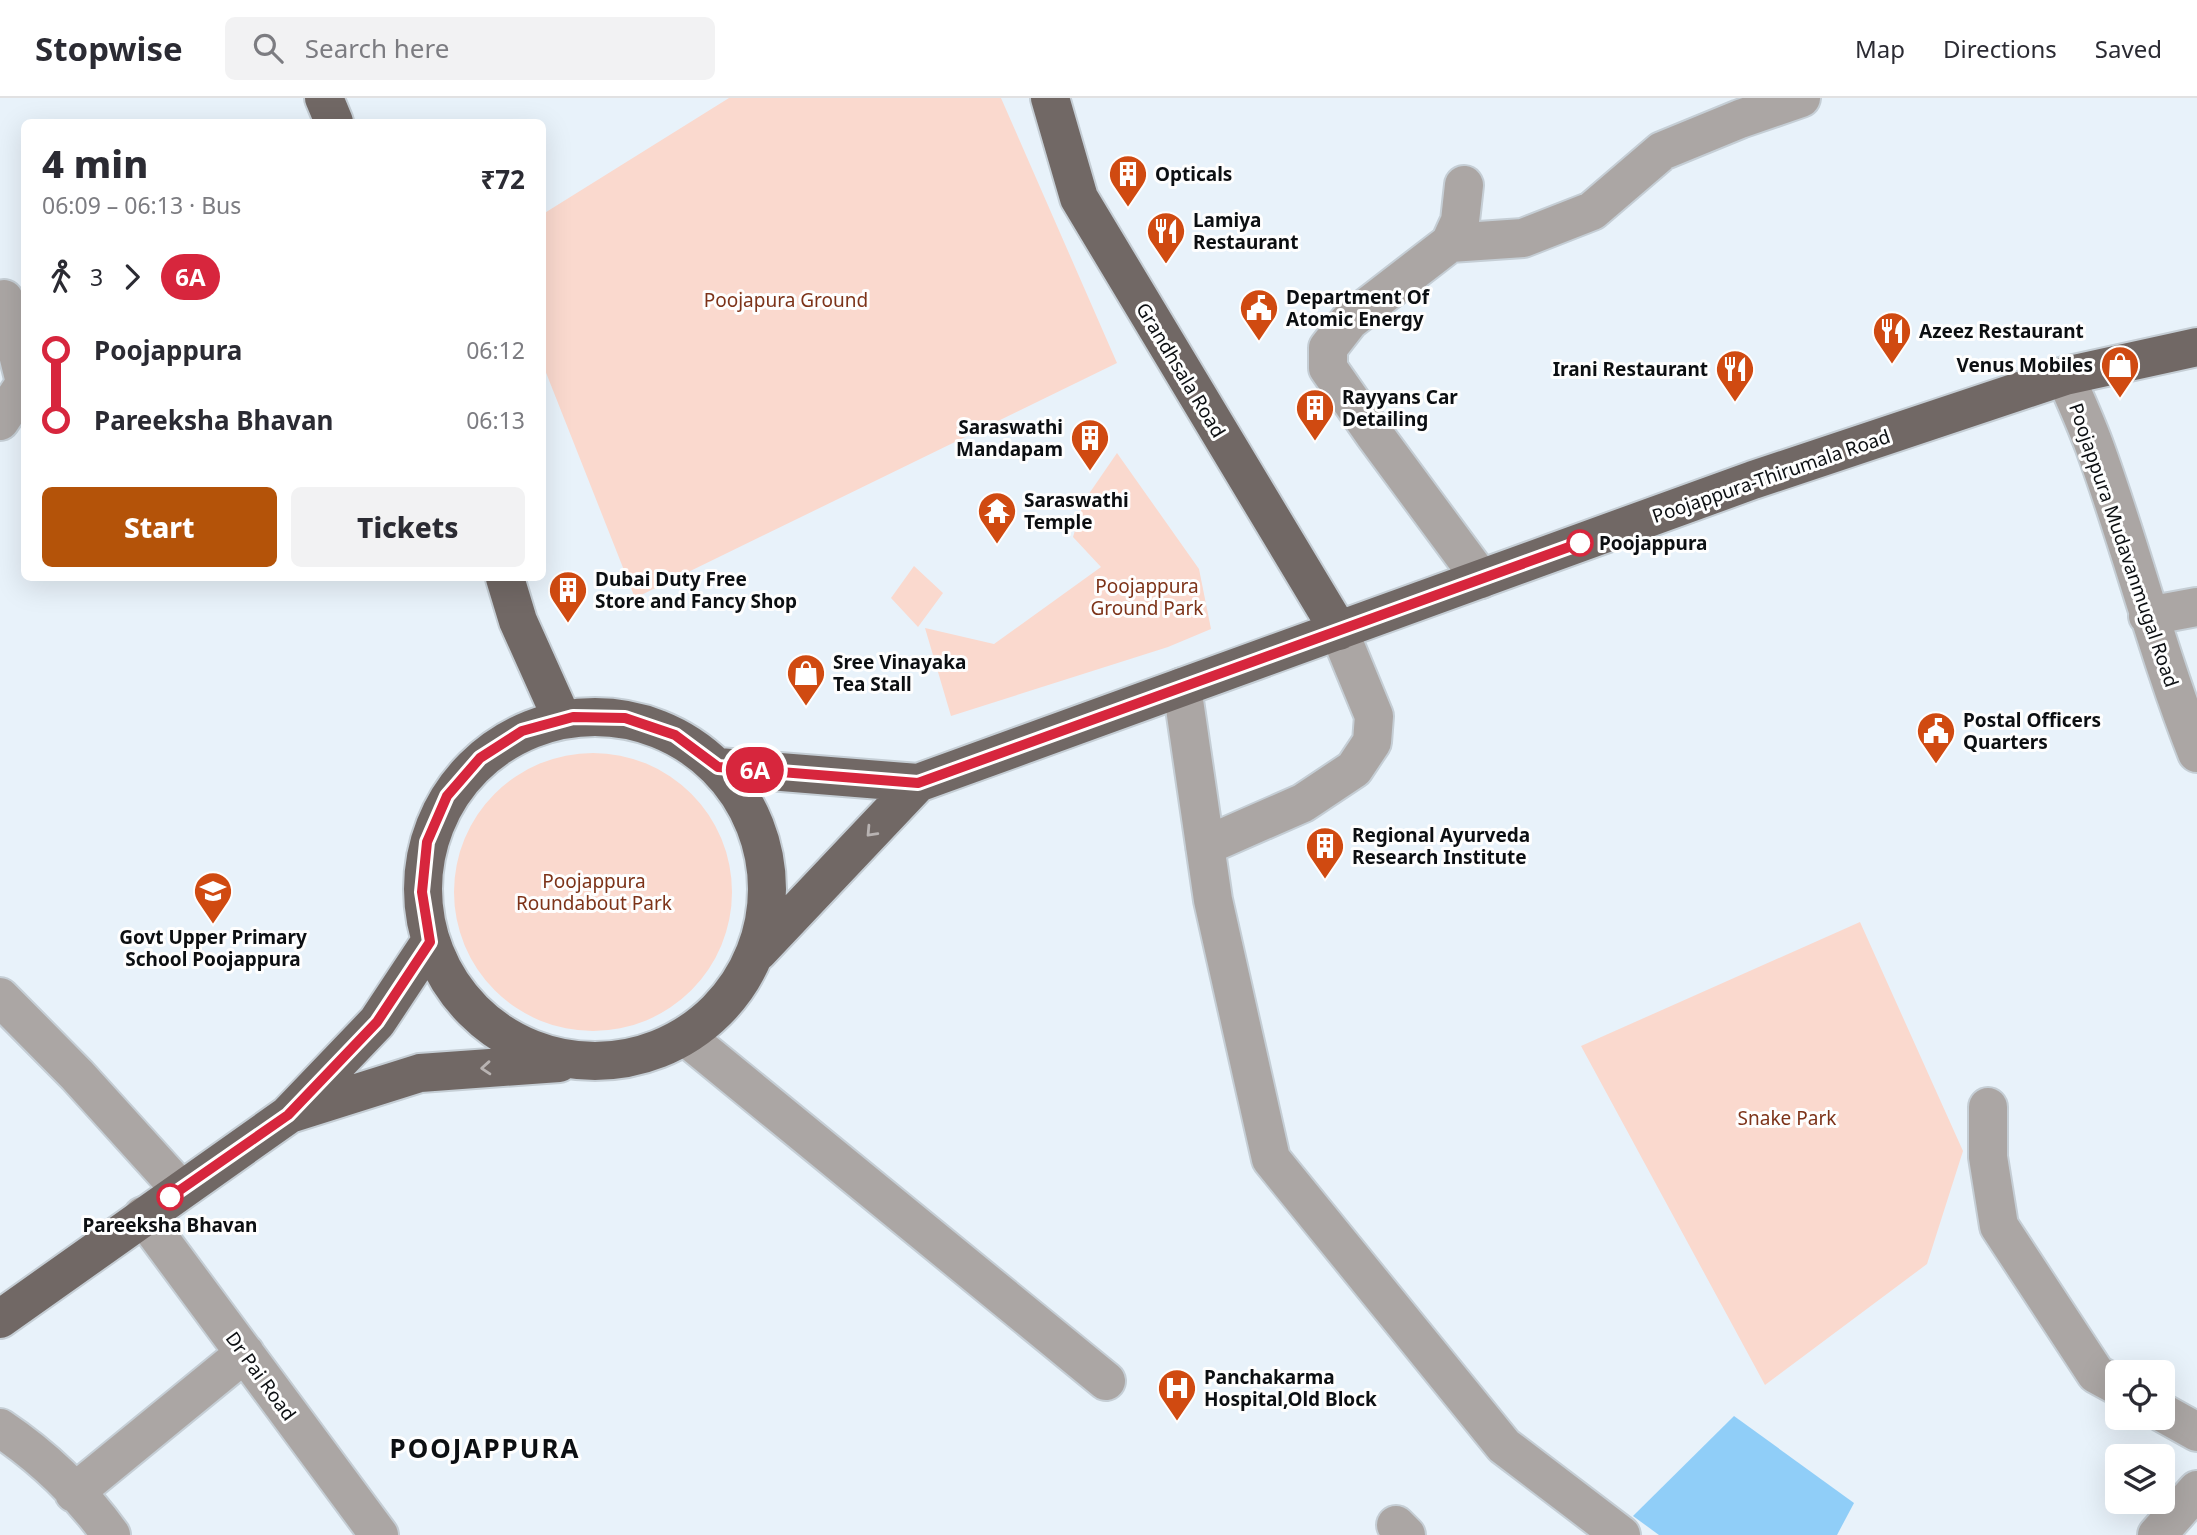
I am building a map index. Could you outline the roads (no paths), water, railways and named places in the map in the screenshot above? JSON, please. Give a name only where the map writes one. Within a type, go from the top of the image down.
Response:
[{"type":"main road","name":"Grandhsala Road","points":[[1050,98],[1079,198],[1339,631]]},
{"type":"main road","name":"Poojappura-Thirumala Road","points":[[918,783],[1753,480],[2065,376],[2197,347]]},
{"type":"main road","points":[[506,581],[518,621],[562,719]]},
{"type":"main road","points":[[579,1061],[530,1049],[486,1024],[452,987],[430,942],[422,892],[427,842],[447,796],[480,758],[522,731],[573,717],[625,718],[675,735],[718,767],[748,807],[765,854],[768,904],[757,953]]},
{"type":"main road","points":[[718,767],[918,783]]},
{"type":"main road","points":[[288,1115],[420,1073],[634,1058],[686,1037],[728,1000],[757,953],[918,783]]},
{"type":"main road","points":[[0,1319],[288,1115],[377,1022],[430,942]]},
{"type":"street","points":[[1450,243],[1523,238],[1592,211],[1662,152],[1788,100]]},
{"type":"street","points":[[1464,185],[1460,221],[1450,243],[1349,321],[1328,348],[1328,368],[1481,579]]},
{"type":"street","points":[[10,298],[21,361]]},
{"type":"street","name":"Poojappura Mudavanmugal Road","points":[[2065,376],[2094,444],[2148,615],[2197,753]]},
{"type":"street","points":[[0,421],[21,390]]},
{"type":"street","points":[[2148,615],[2197,607]]},
{"type":"street","points":[[1205,846],[1303,803],[1354,769],[1372,742],[1374,716],[1339,631]]},
{"type":"street","points":[[1182,687],[1213,900],[1271,1159],[1504,1446],[1621,1535]]},
{"type":"street","points":[[0,997],[77,1075],[181,1190]]},
{"type":"street","points":[[686,1037],[1106,1381]]},
{"type":"street","points":[[1988,1107],[1988,1157],[1998,1226],[2096,1374],[2105,1379]]},
{"type":"street","name":"Dr Pai Road","points":[[143,1216],[379,1535]]},
{"type":"street","points":[[74,1493],[245,1353]]},
{"type":"street","points":[[2175,1420],[2197,1432]]},
{"type":"street","points":[[0,1428],[29,1447],[100,1520],[111,1535]]},
{"type":"street","points":[[2157,1535],[2197,1490]]},
{"type":"water","points":[[1734,1416],[1854,1503],[1837,1535],[1659,1535],[1633,1516]]},
{"type":"place","name":"Opticals","points":[[1128,208]]},
{"type":"place","name":"Lamiya Restaurant","points":[[1166,265]]},
{"type":"place","name":"Department Of Atomic Energy","points":[[1259,342]]},
{"type":"place","name":"Azeez Restaurant","points":[[1892,365]]},
{"type":"place","name":"Venus Mobiles","points":[[2120,399]]},
{"type":"place","name":"Irani Restaurant","points":[[1735,403]]},
{"type":"place","name":"Rayyans Car Detailing","points":[[1315,442]]},
{"type":"place","name":"Saraswathi Mandapam","points":[[1090,472]]},
{"type":"place","name":"Poojappura","points":[[1580,543]]},
{"type":"place","name":"Saraswathi Temple","points":[[997,545]]},
{"type":"place","name":"Dubai Duty Free Store and Fancy Shop","points":[[568,624]]},
{"type":"place","name":"Sree Vinayaka Tea Stall","points":[[806,707]]},
{"type":"place","name":"Postal Officers Quarters","points":[[1936,765]]},
{"type":"place","name":"Regional Ayurveda Research Institute","points":[[1325,880]]},
{"type":"place","name":"Govt Upper Primary School Poojappura","points":[[213,925]]},
{"type":"place","name":"Pareeksha Bhavan","points":[[170,1197]]},
{"type":"place","name":"Panchakarma Hospital,Old Block","points":[[1177,1422]]},
{"type":"district","name":"POOJAPPURA","points":[[485,1448]]},
{"type":"park label","name":"Poojapura Ground","points":[[786,300]]},
{"type":"park label","name":"Poojappura Ground Park","points":[[1147,597]]},
{"type":"park label","name":"Poojappura Roundabout Park","points":[[594,892]]},
{"type":"park label","name":"Snake Park","points":[[1787,1118]]}]
